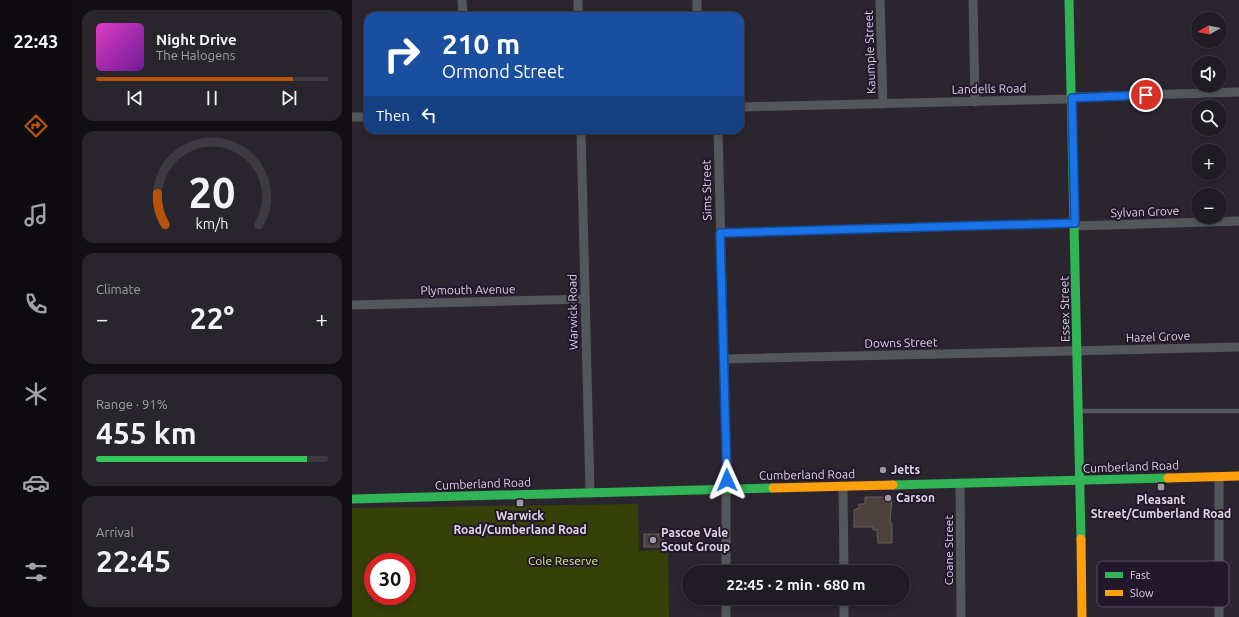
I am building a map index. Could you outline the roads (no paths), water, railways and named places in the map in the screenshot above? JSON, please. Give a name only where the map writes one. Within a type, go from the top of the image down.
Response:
[{"type":"main road","name":"Essex Street","points":[[1069,0],[1078,351],[1082,617]]},
{"type":"main road","name":"Cumberland Road","points":[[352,499],[1239,476]]},
{"type":"street","points":[[462,0],[463,12]]},
{"type":"street","points":[[578,0],[578,12]]},
{"type":"street","points":[[697,0],[697,12]]},
{"type":"street","name":"Kaumple Street","points":[[880,0],[883,104]]},
{"type":"street","points":[[973,0],[975,102]]},
{"type":"street","name":"Landells Road","points":[[744,107],[975,102],[1239,92]]},
{"type":"street","points":[[352,118],[364,117]]},
{"type":"street","name":"Warwick Road","points":[[580,134],[590,493]]},
{"type":"street","name":"Sims Street","points":[[718,134],[724,359],[726,565]]},
{"type":"street","name":"Sylvan Grove","points":[[720,233],[1239,221]]},
{"type":"street","name":"Plymouth Avenue","points":[[352,305],[585,299]]},
{"type":"street","name":"Hazel Grove","points":[[1078,351],[1239,347]]},
{"type":"street","name":"Downs Street","points":[[724,359],[1078,351]]},
{"type":"street","points":[[1219,476],[1219,561]]},
{"type":"street","name":"Coane Street","points":[[960,483],[961,617]]},
{"type":"street","points":[[843,486],[844,565]]},
{"type":"street","points":[[726,605],[726,617]]},
{"type":"street","points":[[844,605],[844,617]]},
{"type":"lane","points":[[1079,411],[1239,411]]},
{"type":"place","name":"Jetts","points":[[883,470]]},
{"type":"place","name":"Pleasant Street/Cumberland Road","points":[[1161,487]]},
{"type":"place","name":"Carson","points":[[888,498]]},
{"type":"place","name":"Warwick Road/Cumberland Road","points":[[520,503]]},
{"type":"place","name":"Pascoe Vale Scout Group","points":[[653,540]]},
{"type":"park label","name":"Cole Reserve","points":[[563,561]]}]
